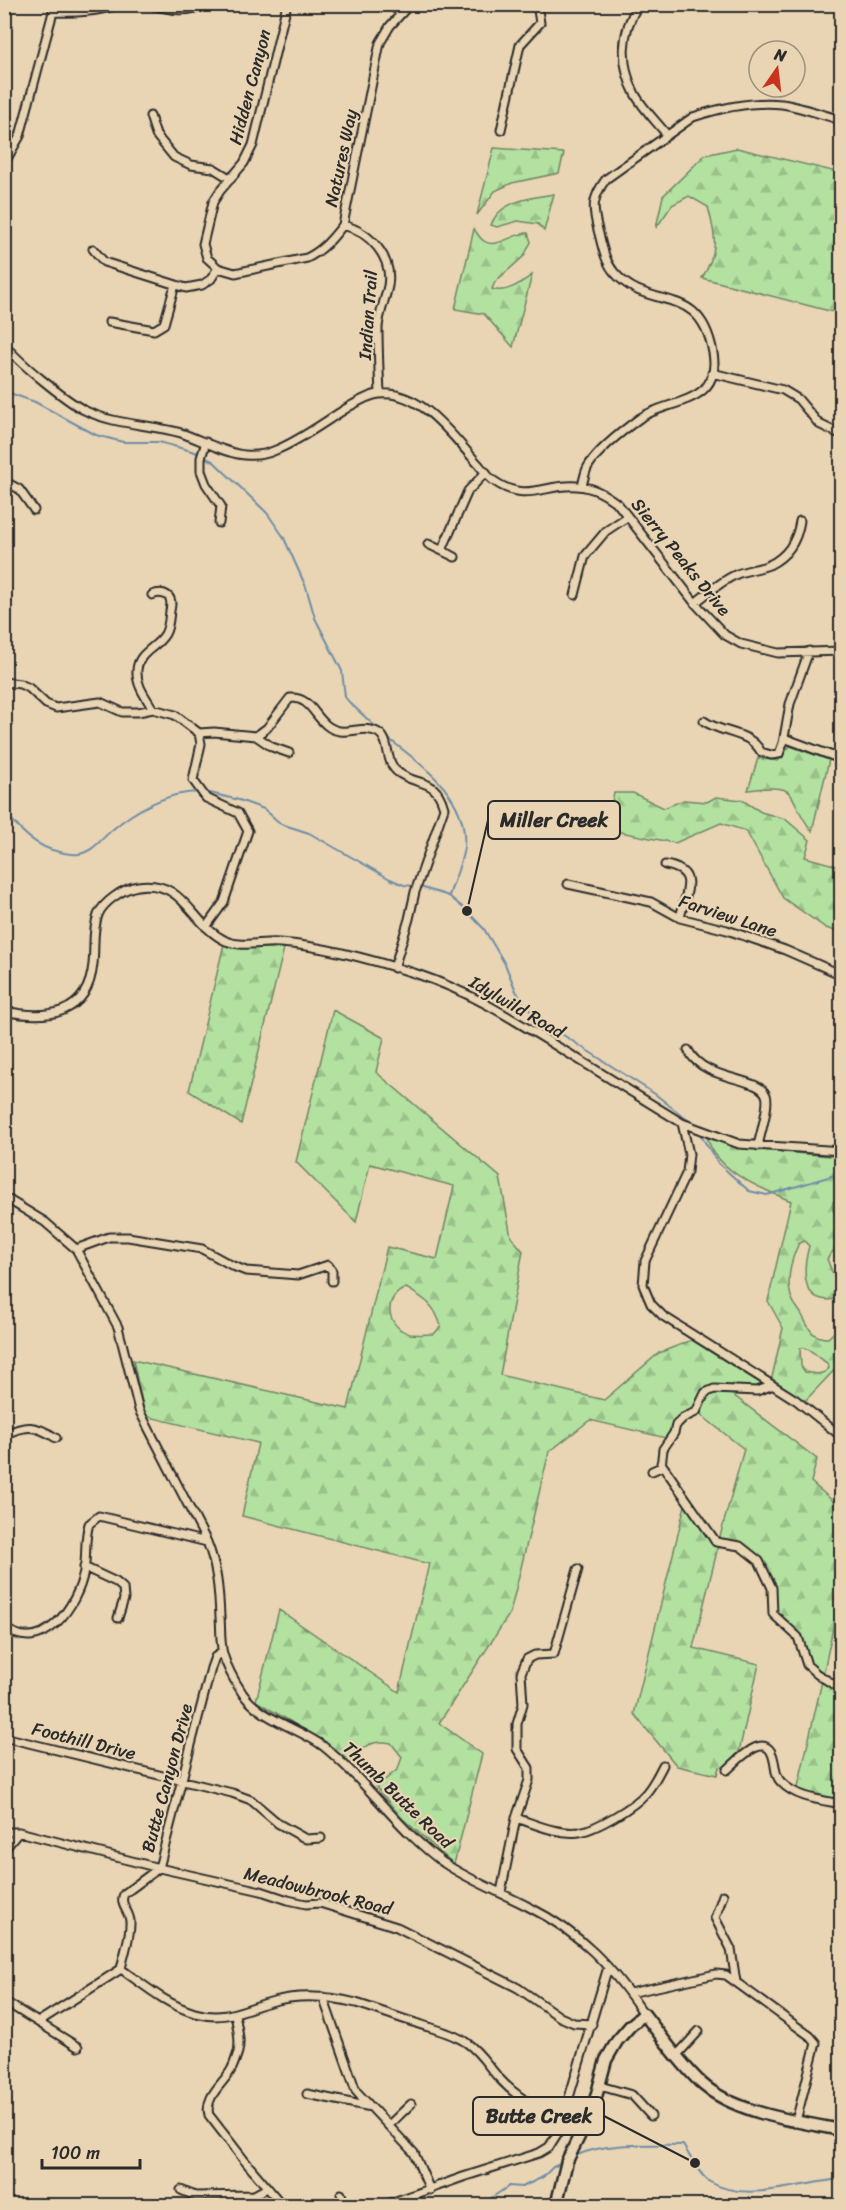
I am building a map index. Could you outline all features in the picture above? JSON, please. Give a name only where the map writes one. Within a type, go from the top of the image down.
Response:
[{"type":"street","points":[[4,164],[20,136],[53,8],[82,13],[100,11],[120,4]]},
{"type":"street","points":[[147,4],[195,9],[206,4]]},
{"type":"street","name":"Hidden Canyon","points":[[218,268],[207,258],[203,244],[213,202],[244,163],[253,145],[287,4]]},
{"type":"street","points":[[390,4],[400,14]]},
{"type":"street","name":"Natures Way","points":[[218,268],[235,273],[307,258],[318,253],[343,225],[380,43],[400,14],[410,4]]},
{"type":"street","points":[[501,130],[520,45],[540,23],[537,4]]},
{"type":"street","points":[[639,4],[626,30],[623,51],[627,72],[636,95],[667,135]]},
{"type":"street","points":[[582,486],[588,466],[599,452],[640,418],[662,407],[686,401],[699,393],[707,384],[712,373],[713,354],[705,324],[685,304],[638,291],[614,272],[606,259],[593,208],[597,191],[606,178],[693,117],[710,111],[763,103],[784,104],[842,120]]},
{"type":"street","points":[[150,116],[156,135],[174,157],[191,165],[213,168],[231,179]]},
{"type":"street","name":"Indian Trail","points":[[343,225],[355,228],[373,241],[383,255],[389,270],[388,285],[378,325],[380,394]]},
{"type":"street","points":[[93,249],[104,262],[186,288],[202,285],[211,279],[218,268]]},
{"type":"street","points":[[109,322],[154,330],[164,324],[175,285]]},
{"type":"street","points":[[4,344],[69,401],[86,411],[109,419],[180,432],[244,455],[258,455],[276,450],[363,399],[380,394]]},
{"type":"street","points":[[712,373],[783,390],[798,399],[819,424],[842,435]]},
{"type":"street","name":"Sierry Peaks Drive","points":[[380,394],[408,398],[424,406],[493,480],[508,489],[540,492],[562,486],[582,486],[605,494],[618,504],[695,603],[725,635],[741,644],[778,652],[842,651]]},
{"type":"street","points":[[206,442],[201,458],[201,471],[206,484],[221,506],[219,523]]},
{"type":"street","points":[[442,550],[468,491],[486,472]]},
{"type":"street","points":[[4,481],[19,489],[33,510]]},
{"type":"street","points":[[575,595],[585,556],[606,531],[627,517]]},
{"type":"street","points":[[695,603],[724,581],[739,573],[769,565],[782,557],[794,543],[800,521]]},
{"type":"street","points":[[428,544],[455,557]]},
{"type":"street","points":[[152,595],[157,592],[164,594],[172,604],[164,636],[141,657],[137,669],[139,687],[153,709]]},
{"type":"street","points":[[704,721],[712,727],[750,738],[761,752],[771,755],[779,754],[790,704],[809,651]]},
{"type":"street","points":[[4,682],[29,688],[46,705],[56,708],[100,702],[122,712],[153,709],[175,715],[199,733],[256,736],[272,747],[289,753]]},
{"type":"street","points":[[256,736],[267,728],[290,698],[298,698],[307,702],[330,728],[352,732],[369,729],[379,733],[386,741],[392,766],[399,774],[432,787],[441,797],[444,808],[415,892],[394,968]]},
{"type":"street","points":[[199,733],[201,744],[193,780],[206,798],[238,813],[248,831],[224,902],[206,927]]},
{"type":"street","points":[[784,738],[838,758],[842,764]]},
{"type":"street","points":[[665,865],[676,866],[685,871],[687,875],[688,882],[681,918]]},
{"type":"street","name":"Farview Lane","points":[[568,884],[651,902],[681,918],[727,930],[785,950],[842,975]]},
{"type":"street","name":"Idylwild Road","points":[[4,1011],[52,1015],[72,1006],[88,987],[93,965],[94,929],[99,912],[116,896],[136,886],[157,887],[178,895],[206,927],[229,942],[251,944],[278,942],[300,945],[394,968],[439,982],[483,1000],[682,1123],[739,1144],[842,1151]]},
{"type":"street","points":[[687,1050],[693,1060],[704,1068],[759,1087],[766,1095],[758,1146]]},
{"type":"street","points":[[682,1123],[689,1154],[687,1172],[645,1261],[643,1285],[651,1304],[663,1316],[796,1400],[842,1437]]},
{"type":"street","name":"Thumb Butte Road","points":[[4,1197],[45,1222],[76,1249],[118,1327],[139,1410],[213,1557],[217,1577],[222,1652],[228,1669],[244,1696],[257,1708],[328,1750],[349,1768],[423,1846],[447,1865],[532,1908],[586,1943],[630,1993],[644,2014],[701,2083],[738,2106],[842,2130]]},
{"type":"street","points":[[76,1249],[109,1238],[128,1237],[202,1249],[246,1271],[298,1275],[328,1265],[332,1271],[332,1281]]},
{"type":"street","points":[[652,1471],[661,1467],[663,1449],[676,1425],[683,1418],[696,1412],[705,1393],[714,1389],[757,1391],[771,1386]]},
{"type":"street","points":[[4,1435],[16,1429],[29,1427],[43,1429],[56,1437]]},
{"type":"street","points":[[661,1462],[716,1542],[740,1546],[759,1561],[772,1588],[774,1614],[798,1637],[807,1665],[842,1691]]},
{"type":"street","points":[[4,1627],[14,1634],[31,1637],[46,1632],[61,1620],[74,1597],[84,1567],[86,1532],[89,1524],[99,1516],[207,1542]]},
{"type":"street","points":[[84,1567],[116,1582],[123,1588],[124,1599],[118,1618]]},
{"type":"street","points":[[501,1892],[516,1818],[529,1780],[529,1768],[518,1749],[517,1724],[523,1704],[521,1673],[527,1659],[535,1655],[554,1654],[578,1569]]},
{"type":"street","name":"Butte Canyon Drive","points":[[121,1969],[130,1924],[122,1898],[124,1894],[159,1868],[212,1668],[215,1658],[222,1652]]},
{"type":"street","points":[[833,1684],[842,1686]]},
{"type":"street","name":"Foothill Drive","points":[[4,1737],[232,1793],[251,1800],[279,1824],[306,1839],[321,1838]]},
{"type":"street","points":[[727,1770],[747,1751],[757,1746],[767,1747],[772,1754],[775,1773],[791,1791],[842,1804]]},
{"type":"street","points":[[516,1818],[558,1832],[579,1832],[611,1819],[645,1795],[663,1765]]},
{"type":"street","name":"Meadowbrook Road","points":[[4,1832],[20,1833],[261,1891],[288,1900],[306,1904],[320,1903],[397,1927],[518,1988],[560,2017],[574,2023],[592,2024]]},
{"type":"street","points":[[4,1850],[20,1833]]},
{"type":"street","points":[[723,1895],[715,1918],[731,1949],[735,1982]]},
{"type":"street","points":[[382,2205],[539,2153],[549,2147],[556,2138],[563,2117],[608,1967]]},
{"type":"street","points":[[38,2022],[121,1969],[181,2008],[212,2016],[235,2014],[279,2000],[323,1997],[356,2004],[445,2033],[466,2043],[516,2094],[531,2105],[563,2117]]},
{"type":"street","points":[[630,1993],[717,1974],[726,1976],[810,2036],[816,2043],[796,2121]]},
{"type":"street","points":[[323,1997],[356,2091],[414,2153],[430,2190]]},
{"type":"street","points":[[4,2001],[78,2047]]},
{"type":"street","points":[[235,2014],[240,2037],[238,2050],[232,2069],[210,2099],[209,2115],[283,2205]]},
{"type":"street","points":[[556,2205],[567,2161],[593,2108],[606,2060],[617,2041],[644,2014]]},
{"type":"street","points":[[677,2055],[699,2031]]},
{"type":"street","points":[[600,2086],[633,2095],[651,2116]]},
{"type":"street","points":[[307,2094],[371,2107]]},
{"type":"street","points":[[389,2125],[411,2104]]},
{"type":"street","points":[[181,2190],[195,2196],[254,2195],[267,2188]]},
{"type":"street","points":[[341,2194],[345,2205]]},
{"type":"green space","points":[[494,148],[564,153],[559,173],[512,183],[495,191],[477,215]]},
{"type":"green space","points":[[737,148],[841,173],[841,314],[702,278],[713,251],[713,227],[708,207],[689,196],[672,205],[656,228],[663,196],[705,155]]},
{"type":"green space","points":[[554,194],[544,231],[538,224],[518,221],[497,227],[491,225],[501,210],[509,205]]},
{"type":"green space","points":[[474,229],[481,239],[489,243],[500,242],[523,233],[528,233],[531,242],[524,256],[495,282],[492,289],[508,289],[532,275],[513,347],[484,314],[455,309]]},
{"type":"green space","points":[[790,746],[829,760],[812,831],[790,794],[785,790],[766,788],[748,790],[758,758],[778,761]]},
{"type":"green space","points":[[614,793],[633,793],[664,808],[684,800],[707,802],[716,797],[742,800],[761,812],[785,819],[810,840],[805,857],[841,867],[841,933],[826,928],[783,898],[746,831],[721,823],[675,843],[605,829]]},
{"type":"green space","points":[[224,944],[243,948],[284,948],[241,1124],[189,1091]]},
{"type":"green space","points":[[333,1010],[384,1038],[376,1072],[500,1177],[511,1237],[523,1251],[500,1375],[604,1400],[659,1353],[692,1340],[764,1385],[758,1388],[715,1386],[704,1389],[695,1406],[674,1422],[666,1438],[590,1420],[549,1452],[510,1613],[439,1723],[482,1754],[454,1864],[402,1818],[376,1787],[398,1769],[402,1757],[391,1743],[373,1743],[348,1760],[320,1739],[256,1701],[279,1610],[399,1692],[429,1564],[242,1516],[258,1443],[145,1416],[133,1360],[348,1409],[387,1247],[437,1259],[454,1186],[370,1164],[356,1222],[296,1162]],"holes":[[[406,1288],[424,1299],[435,1312],[441,1326],[434,1334],[410,1334],[402,1330],[392,1319],[390,1305],[393,1298]]]},
{"type":"green space","points":[[707,1137],[739,1148],[841,1157],[841,1194],[832,1206],[834,1212],[841,1213],[841,1242],[827,1259],[841,1290],[841,1305],[837,1299],[825,1300],[810,1292],[805,1276],[809,1246],[804,1241],[799,1243],[791,1265],[789,1289],[791,1296],[811,1331],[822,1338],[828,1338],[841,1326],[841,1363],[804,1402],[771,1382],[783,1328],[768,1301],[791,1201],[741,1177],[720,1160]],"holes":[[[800,1348],[804,1348],[827,1363],[829,1368],[827,1371],[815,1374],[805,1372],[801,1366]]]},
{"type":"green space","points":[[715,1392],[729,1392],[817,1459],[811,1482],[841,1508],[841,1589],[823,1676],[809,1663],[799,1634],[777,1613],[775,1582],[761,1559],[719,1540],[744,1449],[701,1415],[708,1395]]},
{"type":"green space","points":[[685,1505],[706,1535],[718,1547],[693,1648],[759,1664],[739,1752],[725,1768],[719,1767],[717,1775],[677,1766],[634,1714]]},
{"type":"green space","points":[[822,1681],[841,1695],[841,1801],[797,1791]]},
{"type":"waterway","points":[[4,391],[35,402],[96,435],[123,442],[159,442],[195,452],[214,462],[267,513],[283,536],[306,587],[315,618],[342,671],[345,697],[378,729]]},
{"type":"waterway","points":[[384,735],[439,782],[459,812],[464,847],[449,896]]},
{"type":"waterway","points":[[4,814],[35,842],[52,850],[79,854],[93,848],[121,822],[153,803],[176,795],[200,792]]},
{"type":"waterway","points":[[206,792],[264,809],[281,824],[309,833],[390,879],[404,885],[414,886]]},
{"type":"waterway","points":[[420,887],[449,896],[484,929],[505,964],[525,1006],[546,1024],[655,1094],[693,1124]]},
{"type":"waterway","points":[[698,1131],[718,1163],[749,1191],[767,1195],[842,1173]]},
{"type":"waterway","points":[[575,2156],[613,2146],[683,2145],[706,2179],[725,2188],[740,2191],[757,2192],[842,2179]]},
{"type":"waterway","points":[[479,2206],[509,2186],[522,2187],[543,2177],[553,2167],[560,2164]]},
{"type":"place","name":"Miller Creek","points":[[467,911]]},
{"type":"place","name":"Butte Creek","points":[[695,2163]]}]
